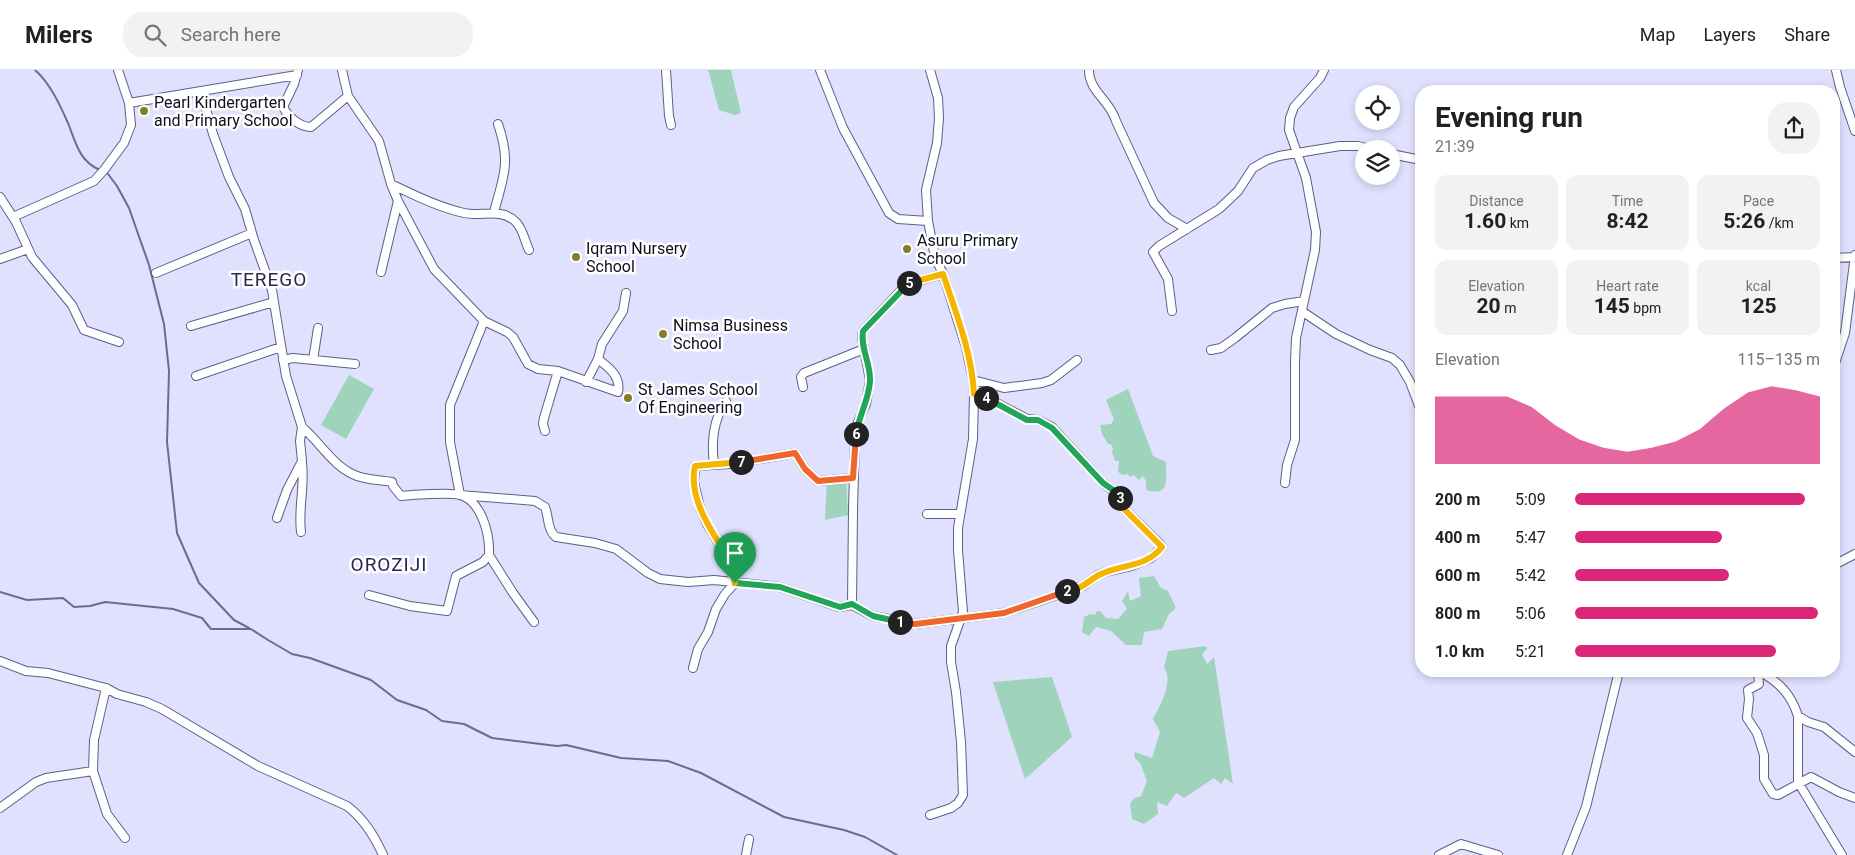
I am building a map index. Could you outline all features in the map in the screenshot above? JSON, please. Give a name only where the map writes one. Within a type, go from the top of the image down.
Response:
[{"type":"street","points":[[12,217],[94,181],[124,144],[131,125],[129,103],[118,70]]},
{"type":"street","points":[[342,70],[348,96],[378,141],[398,201],[430,263],[484,321],[513,337],[528,364],[538,369],[558,371],[618,392],[619,386],[611,369],[598,359]]},
{"type":"street","points":[[666,70],[671,125]]},
{"type":"street","points":[[820,70],[843,128],[889,213],[898,219],[928,220]]},
{"type":"street","points":[[930,70],[938,98],[939,118],[938,143],[926,190],[928,220],[935,257],[943,274],[964,339],[973,380],[974,394],[973,439],[959,514],[958,550],[963,604],[962,619],[951,646],[951,662],[961,742],[963,795],[958,803],[951,808],[930,816]]},
{"type":"street","points":[[1089,70],[1091,84],[1114,113],[1116,122],[1154,204],[1168,218],[1187,228]]},
{"type":"street","points":[[1285,483],[1287,465],[1295,440],[1296,338],[1315,250],[1316,232],[1310,196],[1298,153],[1289,130],[1290,118],[1294,107],[1320,78],[1324,70]]},
{"type":"street","points":[[1836,70],[1840,85]]},
{"type":"street","points":[[129,103],[297,73]]},
{"type":"street","points":[[297,73],[283,107],[285,112],[304,126],[314,125],[348,96]]},
{"type":"street","points":[[1840,87],[1855,131]]},
{"type":"street","points":[[201,91],[213,134],[229,177],[245,209],[272,290],[280,347],[290,393],[302,427],[342,468],[366,479],[392,482],[401,496],[460,495],[536,502],[544,507],[549,528],[556,537],[595,543],[616,549],[660,579],[688,582],[714,580],[780,587],[840,607],[852,604],[873,616],[915,624],[1004,613],[1083,586],[1098,575],[1106,572],[1132,566],[1151,558],[1162,547],[1123,508],[1119,495],[1103,483],[1052,428],[1038,420],[1027,420],[989,399],[974,394]]},
{"type":"street","points":[[494,212],[505,170],[506,154],[498,124]]},
{"type":"street","points":[[1172,311],[1168,279],[1153,253],[1159,246],[1226,203],[1258,165],[1279,156],[1340,146],[1355,146]]},
{"type":"street","points":[[1400,156],[1415,159]]},
{"type":"street","points":[[391,184],[414,196],[464,213],[494,212],[510,218],[517,223],[529,250]]},
{"type":"street","points":[[0,197],[36,263],[60,288],[72,305],[84,330],[119,342]]},
{"type":"street","points":[[381,272],[398,201]]},
{"type":"street","points":[[156,273],[252,232]]},
{"type":"street","points":[[0,259],[28,249]]},
{"type":"street","points":[[1840,258],[1855,257],[1845,333],[1840,348]]},
{"type":"street","points":[[852,604],[853,478],[856,430],[866,404],[870,380],[862,338],[863,331],[903,287],[911,282],[943,274]]},
{"type":"street","points":[[586,382],[598,359],[600,348],[623,311],[626,293]]},
{"type":"street","points":[[1211,350],[1221,348],[1272,308],[1304,301]]},
{"type":"street","points":[[192,326],[274,302]]},
{"type":"street","points":[[1303,312],[1336,334],[1392,358],[1400,365],[1415,395]]},
{"type":"street","points":[[484,321],[450,405],[450,442],[460,495],[472,503],[479,511],[484,522],[489,555],[512,593],[534,622]]},
{"type":"street","points":[[313,360],[318,328]]},
{"type":"street","points":[[196,376],[280,347]]},
{"type":"street","points":[[803,387],[801,377],[804,373],[864,349]]},
{"type":"street","points":[[283,360],[293,358],[355,364]]},
{"type":"street","points":[[973,380],[1004,388],[1042,383],[1051,380],[1076,360]]},
{"type":"street","points":[[545,431],[544,418],[554,390],[558,371]]},
{"type":"street","points":[[714,464],[712,439],[714,427],[726,401]]},
{"type":"street","points":[[301,532],[300,511],[304,484],[300,441],[302,427]]},
{"type":"street","points":[[735,583],[729,560],[704,517],[695,492],[695,466],[730,464],[795,453],[805,469],[818,481],[853,478]]},
{"type":"street","points":[[277,518],[287,490],[302,461]]},
{"type":"street","points":[[927,514],[959,514]]},
{"type":"street","points":[[1840,562],[1855,554]]},
{"type":"street","points":[[369,595],[410,606],[447,610],[456,576],[483,562],[489,555]]},
{"type":"street","points":[[694,668],[698,649],[708,632],[716,609],[725,594],[735,583]]},
{"type":"street","points":[[0,660],[26,671],[48,674],[106,688],[117,694],[140,700],[162,709],[258,766],[347,806],[359,815],[368,826],[383,855]]},
{"type":"street","points":[[1567,855],[1586,807],[1618,677]]},
{"type":"street","points":[[1759,677],[1759,684],[1748,690],[1747,714],[1757,733],[1764,755],[1764,779],[1775,795],[1811,777],[1855,798]]},
{"type":"street","points":[[1768,677],[1782,686],[1790,696],[1798,716],[1798,782],[1842,855]]},
{"type":"street","points":[[106,688],[94,740],[94,772],[107,814],[125,838]]},
{"type":"street","points":[[1798,716],[1808,722],[1824,727],[1855,752]]},
{"type":"street","points":[[0,808],[36,782],[46,778],[94,772]]},
{"type":"street","points":[[746,855],[749,840]]},
{"type":"street","points":[[1439,855],[1461,844],[1498,855]]},
{"type":"green space","points":[[708,70],[731,70],[741,113],[735,115],[719,110]]},
{"type":"green space","points":[[349,375],[374,389],[346,439],[321,425]]},
{"type":"green space","points":[[1128,389],[1153,456],[1166,462],[1166,481],[1163,489],[1159,491],[1146,490],[1146,481],[1143,476],[1139,480],[1134,475],[1130,477],[1127,474],[1123,475],[1118,472],[1119,461],[1115,461],[1111,444],[1108,444],[1102,434],[1100,425],[1111,424],[1114,419],[1106,400]]},
{"type":"green space","points":[[846,473],[848,515],[825,520],[827,477]]},
{"type":"green space","points":[[1154,576],[1161,588],[1168,591],[1176,608],[1169,614],[1162,629],[1144,632],[1142,645],[1126,645],[1111,631],[1096,627],[1089,636],[1082,632],[1084,617],[1091,614],[1095,615],[1097,611],[1100,611],[1106,618],[1118,619],[1127,609],[1122,601],[1128,591],[1130,601],[1141,596],[1139,578]]},
{"type":"green space","points":[[1206,646],[1207,649],[1202,654],[1207,664],[1214,657],[1233,784],[1225,778],[1221,784],[1214,778],[1184,798],[1176,793],[1167,806],[1157,802],[1158,814],[1144,824],[1132,819],[1130,804],[1134,798],[1141,796],[1147,781],[1140,763],[1134,757],[1135,752],[1152,758],[1160,732],[1153,719],[1167,686],[1167,673],[1164,667],[1168,651]]},
{"type":"green space","points":[[1052,677],[1072,737],[1025,779],[993,682]]},
{"type":"waterway","points":[[35,70],[45,81],[62,109],[79,151],[87,162],[100,170]]},
{"type":"waterway","points":[[105,172],[117,186],[129,208],[149,265],[164,324],[169,371],[167,442],[177,533],[199,583],[234,620],[249,628]]},
{"type":"waterway","points":[[0,592],[27,600],[63,598],[74,607],[90,606],[105,602],[173,609],[202,618],[211,629],[251,629],[292,654],[310,658],[371,680],[397,700],[426,710],[442,721],[464,724],[492,738],[557,746],[566,745],[621,758],[668,761],[701,773],[784,817],[844,830],[865,837],[897,855]]},
{"type":"place","name":"Pearl Kindergarten and Primary School","points":[[144,111]]},
{"type":"place","name":"Asuru Primary School","points":[[907,249]]},
{"type":"place","name":"Iqram Nursery School","points":[[576,257]]},
{"type":"place","name":"Nimsa Business School","points":[[663,334]]},
{"type":"place","name":"St James School Of Engineering","points":[[628,398]]},
{"type":"district","name":"TEREGO","points":[[269,279]]},
{"type":"district","name":"OROZIJI","points":[[389,564]]},
{"type":"route","points":[[943,274],[966,347],[974,394],[989,399],[1027,420],[1038,420],[1052,428],[1106,486],[1119,495],[1123,508],[1162,547],[1151,558],[1132,566],[1106,572],[1098,575],[1083,586],[1004,613],[915,624],[873,616],[852,604],[842,607],[833,606],[780,587],[735,583],[729,560],[707,524],[700,508],[695,492],[695,466],[730,464],[795,453],[805,469],[818,481],[853,478],[856,430],[866,404],[870,380],[862,338],[863,331],[907,284],[943,274]]}]
